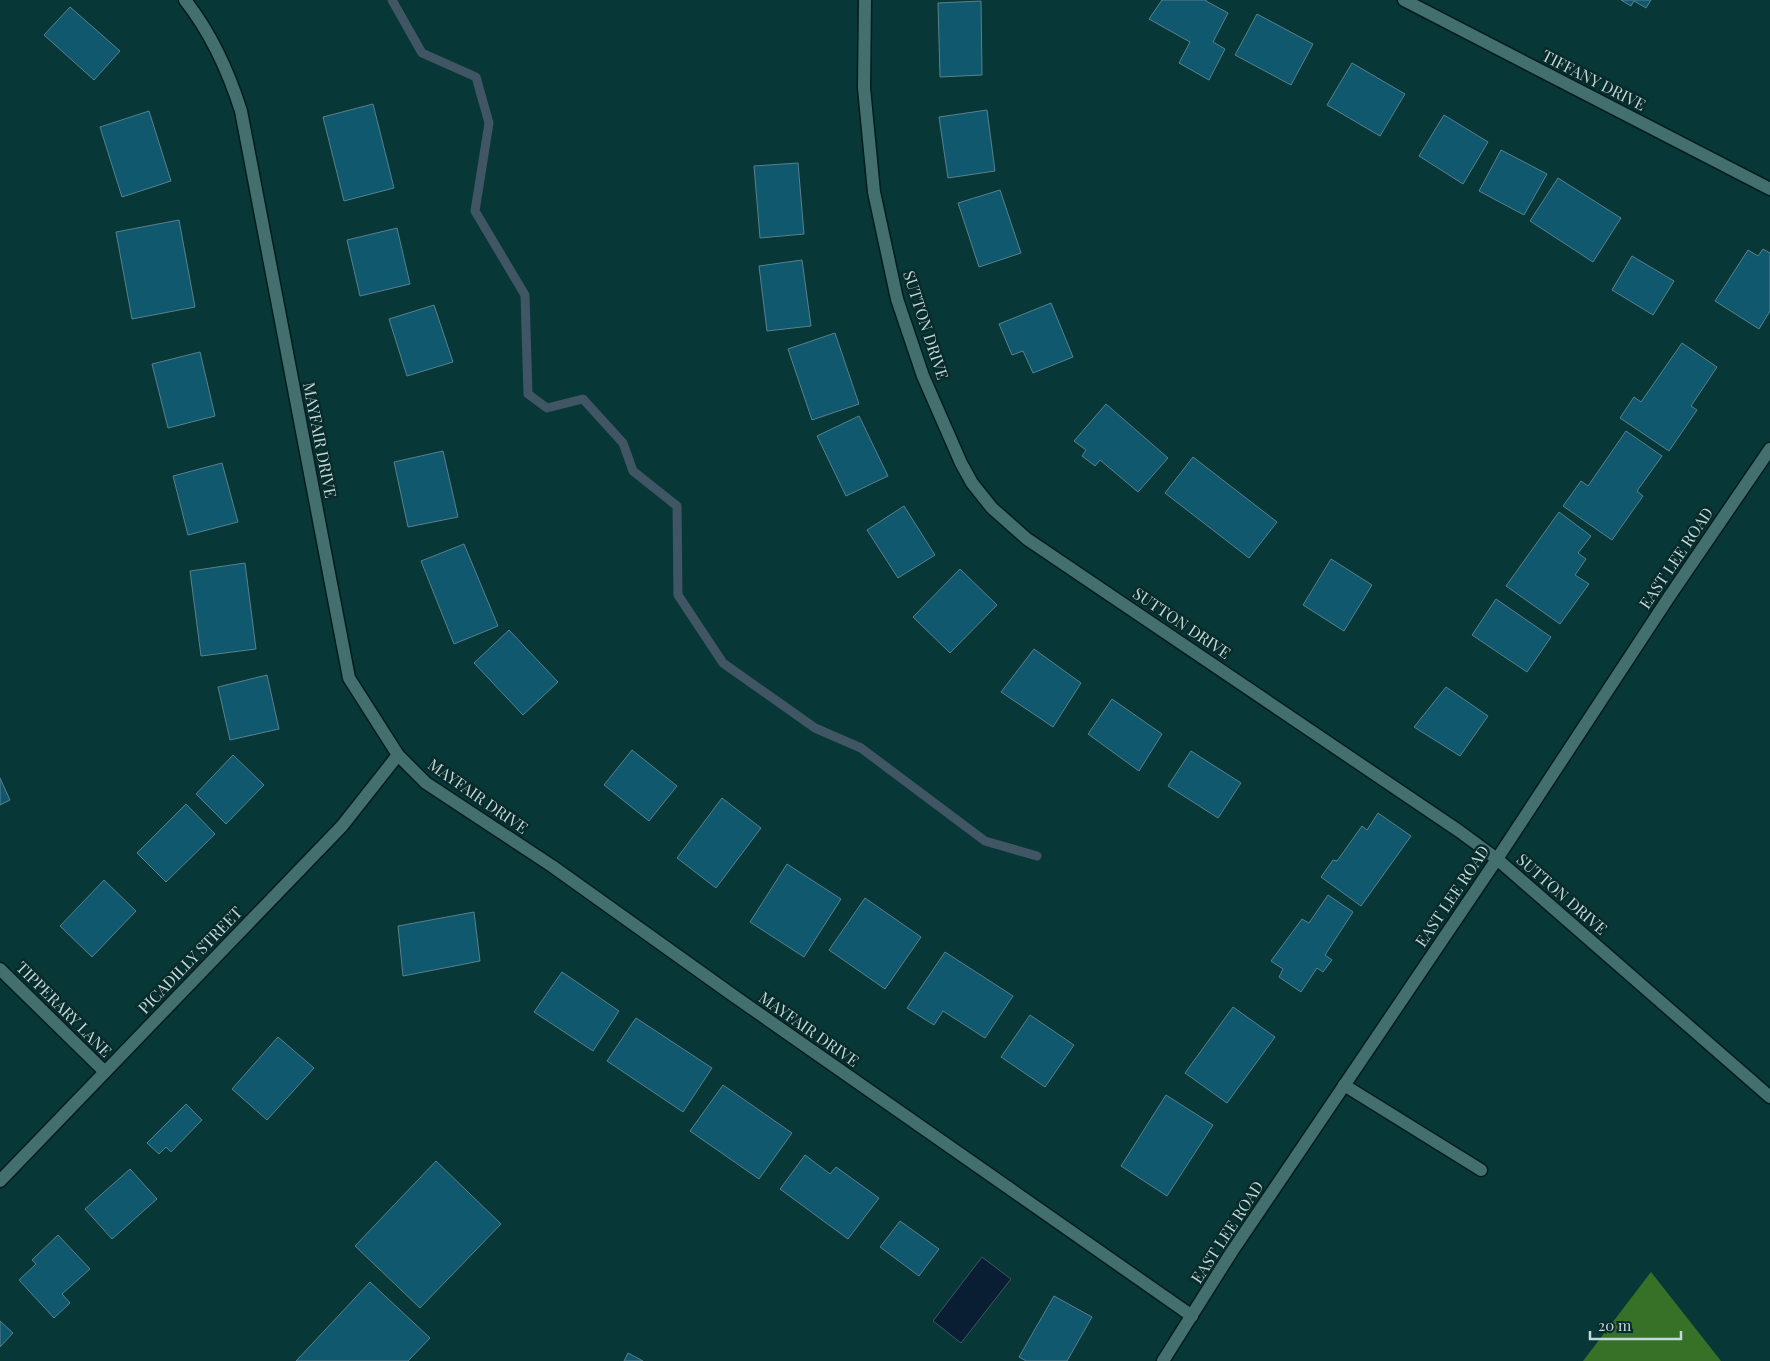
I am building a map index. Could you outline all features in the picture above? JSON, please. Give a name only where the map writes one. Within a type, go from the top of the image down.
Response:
[{"type":"street","name":"MAYFAIR DRIVE","points":[[185,0],[196,14],[218,52],[232,81],[241,111],[349,678],[398,756],[426,783],[552,866],[734,996],[1192,1316]]},
{"type":"street","name":"SUTTON DRIVE","points":[[865,0],[864,88],[874,192],[897,299],[923,376],[961,463],[972,483],[992,508],[1027,539],[1451,825],[1496,859],[1770,1097]]},
{"type":"street","name":"TIFFANY DRIVE","points":[[1404,0],[1770,189]]},
{"type":"street","name":"EAST LEE ROAD","points":[[1163,1361],[1231,1253],[1770,449]]},
{"type":"street","name":"PICADILLY STREET","points":[[0,1181],[342,826],[398,756]]},
{"type":"street","name":"TIPPERARY LANE","points":[[0,969],[105,1072]]},
{"type":"street","points":[[1344,1085],[1481,1170]]},
{"type":"green space","points":[[1651,1272],[1721,1361],[1583,1361]]},
{"type":"water","points":[[982,1257],[1011,1279],[961,1343],[933,1321]]},
{"type":"building","points":[[1162,0],[1206,0],[1228,13],[1213,42],[1225,49],[1209,80],[1179,63],[1190,42],[1149,19]]},
{"type":"building","points":[[1621,0],[1651,0],[1646,8],[1634,1],[1631,6]]},
{"type":"building","points":[[981,1],[982,75],[940,77],[938,3]]},
{"type":"building","points":[[70,7],[120,51],[94,80],[44,35]]},
{"type":"building","points":[[1257,14],[1313,44],[1291,85],[1235,55]]},
{"type":"building","points":[[1352,63],[1405,94],[1380,136],[1327,105]]},
{"type":"building","points":[[373,104],[394,188],[344,201],[323,117]]},
{"type":"building","points":[[987,110],[995,171],[948,178],[939,117]]},
{"type":"building","points":[[149,111],[171,181],[122,197],[100,127]]},
{"type":"building","points":[[1444,115],[1488,142],[1463,184],[1419,156]]},
{"type":"building","points":[[1501,150],[1547,174],[1524,215],[1479,191]]},
{"type":"building","points":[[798,163],[804,234],[760,238],[754,166]]},
{"type":"building","points":[[1558,178],[1621,218],[1593,262],[1530,221]]},
{"type":"building","points":[[1000,190],[1021,253],[979,267],[958,203]]},
{"type":"building","points":[[179,220],[195,307],[132,319],[116,232]]},
{"type":"building","points":[[397,228],[410,284],[360,296],[347,240]]},
{"type":"building","points":[[1763,249],[1770,253],[1770,311],[1759,329],[1715,301],[1748,250],[1758,256]]},
{"type":"building","points":[[1632,256],[1674,281],[1653,315],[1612,290]]},
{"type":"building","points":[[802,260],[811,326],[767,331],[759,266]]},
{"type":"building","points":[[1051,303],[1073,357],[1033,373],[1023,351],[1012,355],[999,324]]},
{"type":"building","points":[[434,305],[453,362],[407,376],[389,319]]},
{"type":"building","points":[[835,333],[859,404],[812,420],[788,349]]},
{"type":"building","points":[[1682,343],[1717,367],[1691,406],[1697,410],[1669,451],[1620,418],[1634,397],[1641,402]]},
{"type":"building","points":[[200,352],[215,416],[168,428],[152,364]]},
{"type":"building","points":[[1106,404],[1168,458],[1138,492],[1100,460],[1095,466],[1082,456],[1086,450],[1074,441]]},
{"type":"building","points":[[859,416],[888,476],[846,496],[817,436]]},
{"type":"building","points":[[1626,431],[1662,456],[1637,491],[1643,496],[1612,540],[1563,506],[1581,481],[1588,486]]},
{"type":"building","points":[[443,451],[458,517],[408,527],[394,462]]},
{"type":"building","points":[[1193,457],[1277,522],[1249,558],[1165,493]]},
{"type":"building","points":[[222,463],[238,522],[188,535],[173,476]]},
{"type":"building","points":[[904,506],[935,555],[898,578],[867,530]]},
{"type":"building","points":[[1559,512],[1591,536],[1578,553],[1586,559],[1575,575],[1589,584],[1560,624],[1506,586]]},
{"type":"building","points":[[464,544],[498,626],[454,644],[421,561]]},
{"type":"building","points":[[1331,559],[1372,585],[1344,631],[1303,605]]},
{"type":"building","points":[[245,563],[256,649],[201,656],[190,571]]},
{"type":"building","points":[[960,569],[997,605],[950,653],[913,617]]},
{"type":"building","points":[[1496,599],[1551,637],[1527,672],[1472,635]]},
{"type":"building","points":[[509,630],[558,682],[523,715],[474,663]]},
{"type":"building","points":[[1034,649],[1081,683],[1053,727],[1001,692]]},
{"type":"building","points":[[267,675],[279,729],[230,740],[218,687]]},
{"type":"building","points":[[1446,687],[1488,716],[1460,756],[1414,727]]},
{"type":"building","points":[[1112,699],[1162,734],[1139,771],[1088,734]]},
{"type":"building","points":[[632,750],[677,786],[649,821],[604,785]]},
{"type":"building","points":[[1191,751],[1241,783],[1218,818],[1168,786]]},
{"type":"building","points":[[233,755],[264,785],[226,824],[196,794]]},
{"type":"building","points":[[0,778],[10,800],[0,805]]},
{"type":"building","points":[[722,798],[761,828],[716,888],[677,858]]},
{"type":"building","points":[[186,804],[215,834],[166,882],[137,853]]},
{"type":"building","points":[[1378,813],[1411,836],[1361,906],[1321,877],[1333,860],[1337,861],[1362,826],[1367,830]]},
{"type":"building","points":[[787,864],[841,899],[804,957],[750,922]]},
{"type":"building","points":[[104,880],[136,911],[92,957],[60,926]]},
{"type":"building","points":[[1328,895],[1353,912],[1325,955],[1332,960],[1323,972],[1317,968],[1301,992],[1279,977],[1283,969],[1271,961],[1302,919],[1309,923]]},
{"type":"building","points":[[865,898],[921,937],[885,989],[829,950]]},
{"type":"building","points":[[474,912],[480,961],[403,976],[398,926]]},
{"type":"building","points":[[945,952],[1013,996],[985,1038],[943,1011],[934,1025],[907,1008]]},
{"type":"building","points":[[562,972],[619,1011],[593,1051],[534,1012]]},
{"type":"building","points":[[1233,1007],[1275,1037],[1227,1103],[1185,1073]]},
{"type":"building","points":[[1030,1015],[1074,1045],[1045,1087],[1001,1057]]},
{"type":"building","points":[[636,1018],[712,1068],[683,1112],[607,1061]]},
{"type":"building","points":[[278,1037],[314,1068],[267,1120],[232,1089]]},
{"type":"building","points":[[723,1085],[792,1133],[759,1179],[690,1131]]},
{"type":"building","points":[[1166,1095],[1213,1125],[1167,1196],[1121,1166]]},
{"type":"building","points":[[186,1104],[202,1120],[171,1152],[166,1147],[159,1154],[147,1143]]},
{"type":"building","points":[[805,1155],[830,1174],[836,1167],[879,1198],[848,1239],[780,1189]]},
{"type":"building","points":[[436,1161],[501,1224],[420,1308],[355,1246]]},
{"type":"building","points":[[130,1169],[157,1199],[112,1239],[85,1209]]},
{"type":"building","points":[[900,1221],[939,1249],[919,1276],[880,1247]]},
{"type":"building","points":[[58,1235],[90,1269],[62,1294],[70,1303],[54,1318],[19,1280],[36,1264],[32,1260]]},
{"type":"building","points":[[370,1282],[430,1338],[408,1361],[296,1361]]},
{"type":"building","points":[[1054,1296],[1092,1317],[1067,1361],[1026,1361],[1019,1357]]},
{"type":"building","points":[[0,1321],[13,1333],[0,1347]]},
{"type":"building","points":[[628,1353],[643,1361],[624,1361]]},
{"type":"waterway","points":[[392,0],[422,53],[476,77],[489,123],[475,211],[525,295],[528,394],[547,408],[583,399],[623,443],[633,471],[677,506],[678,595],[723,663],[815,728],[861,748],[985,841],[1037,856]]}]
